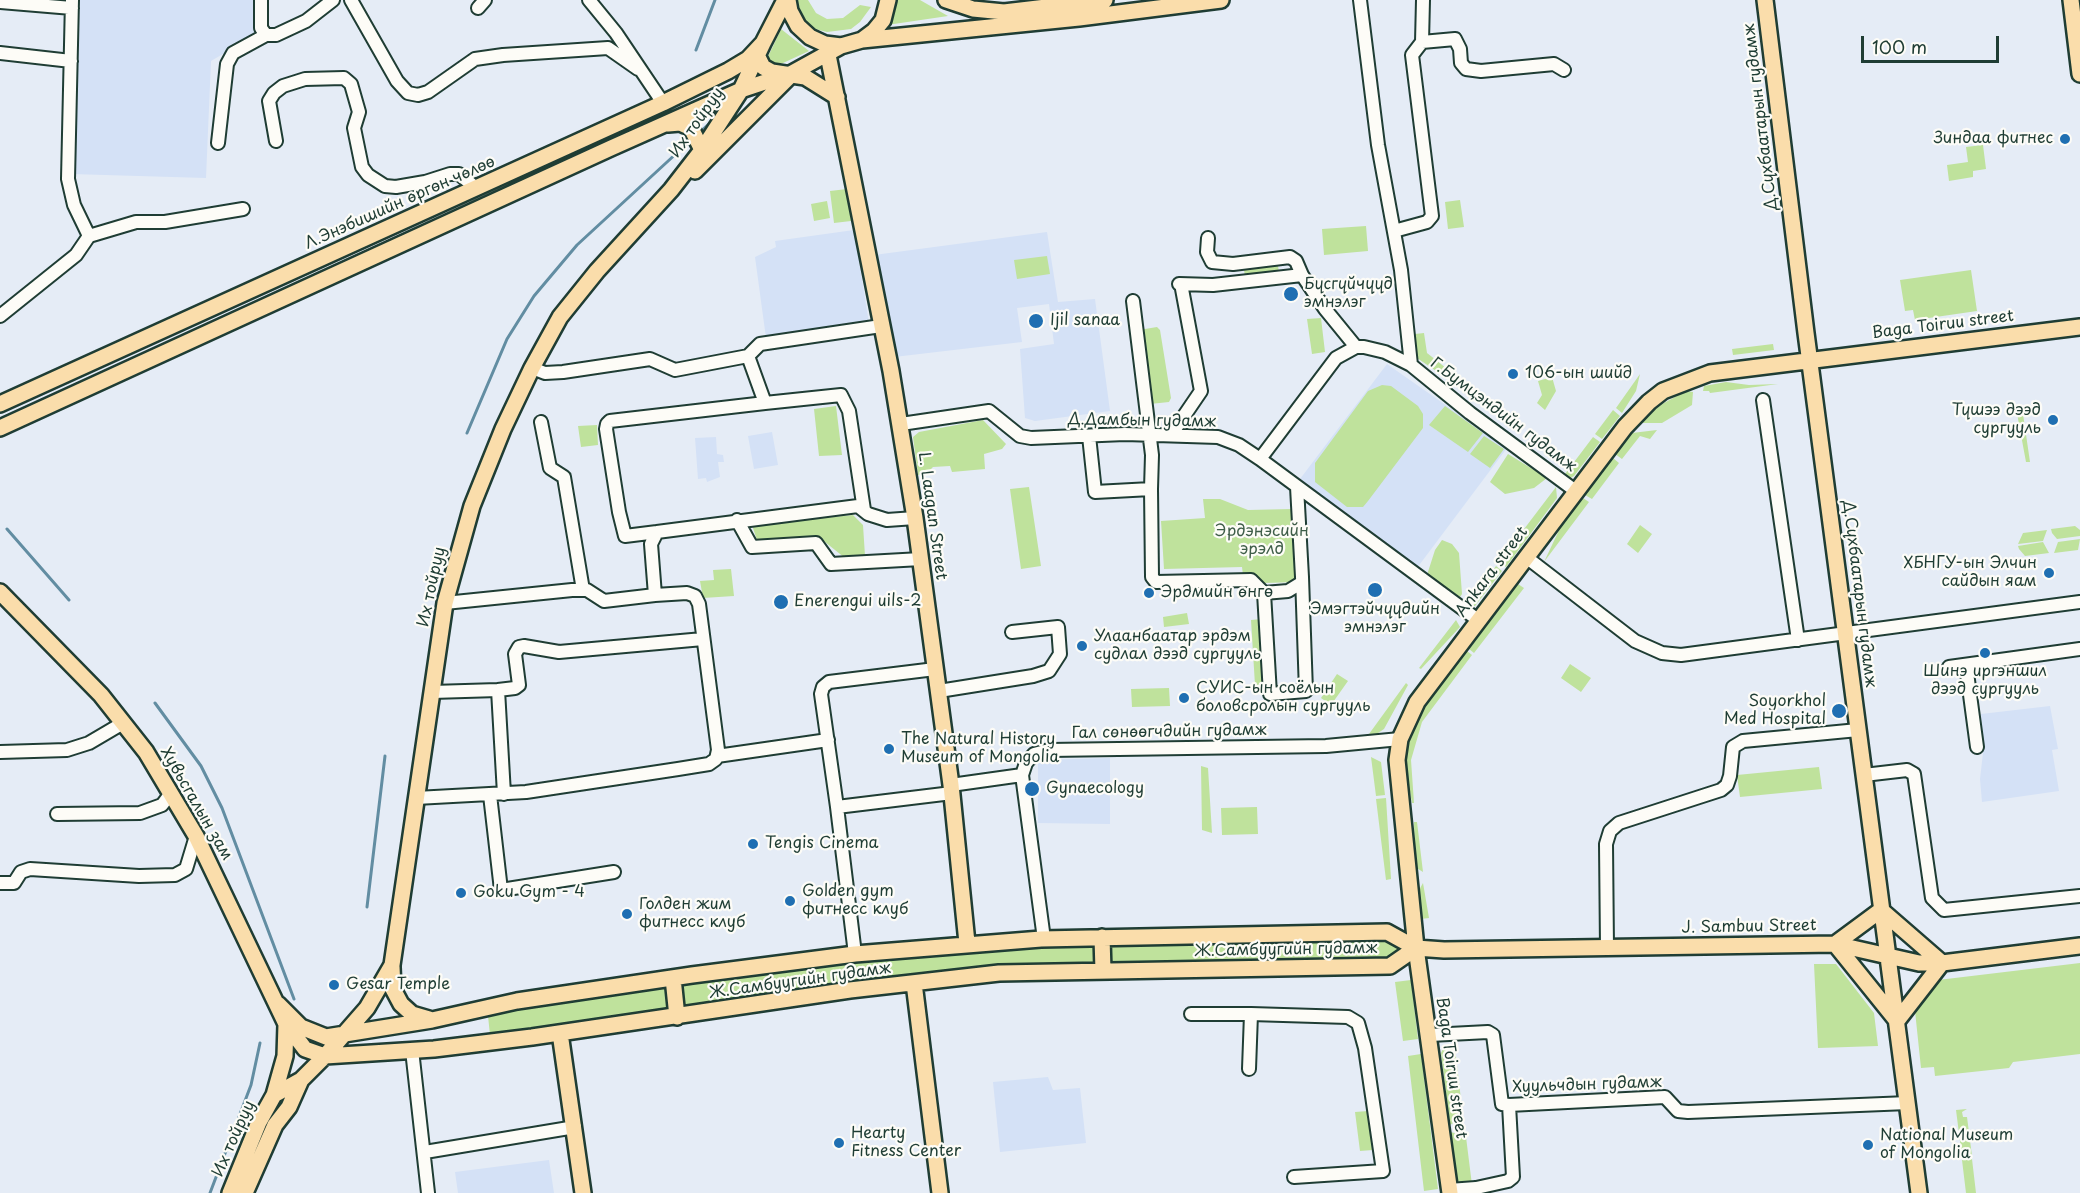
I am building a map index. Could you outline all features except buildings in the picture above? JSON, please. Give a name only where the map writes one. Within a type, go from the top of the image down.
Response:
[{"type":"main road","points":[[787,0],[798,26],[810,37],[825,44],[842,46]]},
{"type":"main road","name":"Л.Энэбишийн өргөн чөлөө","points":[[0,404],[663,104],[739,65],[760,50],[787,0]]},
{"type":"main road","points":[[862,40],[883,20],[888,0]]},
{"type":"main road","points":[[946,0],[1004,12],[1105,0]]},
{"type":"main road","points":[[862,40],[1046,22],[1221,0]]},
{"type":"main road","name":"Д.Сүхбаатарын гудамж","points":[[1765,0],[1809,359],[1919,1193]]},
{"type":"main road","points":[[2071,0],[2080,74]]},
{"type":"main road","name":"Их тойруу","points":[[230,1193],[259,1122],[274,1095],[301,1080],[325,1056],[367,1008],[392,965],[445,603],[472,506],[531,368],[560,317],[577,294],[671,190],[702,150],[741,90],[792,74],[842,46],[862,40]]},
{"type":"main road","points":[[760,50],[763,67],[772,72],[792,74],[816,83],[837,97]]},
{"type":"main road","points":[[0,428],[741,90],[760,50]]},
{"type":"main road","name":"L. Laagan Street","points":[[828,55],[901,424],[952,789],[967,943]]},
{"type":"main road","name":"Их тойруу","points":[[671,190],[700,167],[792,74]]},
{"type":"main road","points":[[668,124],[680,123],[691,128],[702,150]]},
{"type":"main road","name":"Baga Toiruu street","points":[[1809,359],[2080,327]]},
{"type":"main road","name":"Ankara street","points":[[1416,948],[1397,760],[1400,739],[1417,702],[1625,427],[1649,402],[1664,391],[1710,373],[1809,359]]},
{"type":"main road","name":"Хувьсгалын зам","points":[[0,592],[61,652],[146,752],[196,836],[278,1004]]},
{"type":"main road","points":[[1881,910],[1942,963],[1897,1021],[1835,944],[1881,910]]},
{"type":"main road","name":"Ж.Самбуугийн гудамж","points":[[278,1004],[301,1027],[326,1037],[432,1020],[517,1001],[673,978],[855,954],[967,943],[1044,939],[1387,932],[1416,948],[1390,966],[999,973],[850,990],[560,1033],[434,1048],[325,1056]]},
{"type":"main road","points":[[1102,938],[1103,971]]},
{"type":"main road","name":"J. Sambuu Street","points":[[1416,948],[1607,948],[1835,944],[1919,963],[1942,963],[2080,946]]},
{"type":"main road","name":"Baga Toiruu street","points":[[1416,948],[1430,1035],[1449,1191]]},
{"type":"main road","points":[[392,965],[393,989],[401,1004],[412,1014],[432,1020]]},
{"type":"main road","points":[[673,978],[677,1017]]},
{"type":"main road","points":[[914,983],[940,1193]]},
{"type":"main road","points":[[278,1004],[286,1024],[305,1049],[325,1056]]},
{"type":"main road","points":[[432,1020],[423,1026],[420,1034],[424,1042],[434,1048]]},
{"type":"main road","points":[[274,1095],[285,1056],[286,1024]]},
{"type":"main road","points":[[560,1033],[583,1193]]},
{"type":"main road","points":[[301,1080],[325,1067],[378,1052]]},
{"type":"main road","name":"Их тойруу","points":[[245,1193],[270,1136],[289,1107],[301,1080]]},
{"type":"street","points":[[261,0],[261,28],[266,35]]},
{"type":"street","points":[[218,143],[227,64],[233,53],[266,35],[288,30],[306,21],[333,0]]},
{"type":"street","points":[[351,0],[397,81],[408,93],[418,95],[428,92],[476,59],[502,55],[608,48],[638,69]]},
{"type":"street","points":[[589,0],[616,33],[663,104]]},
{"type":"street","name":"Г.Бумцэндийн гудамж","points":[[1360,0],[1378,146],[1394,231],[1411,366],[1479,420],[1577,492]]},
{"type":"street","points":[[1394,231],[1427,222],[1432,216],[1412,55],[1422,42],[1423,0]]},
{"type":"street","points":[[0,2],[72,4],[68,179],[74,205],[89,236]]},
{"type":"street","points":[[1422,42],[1455,39],[1460,49],[1461,63],[1466,69],[1480,71],[1554,64],[1564,70]]},
{"type":"street","points":[[0,53],[71,61]]},
{"type":"street","points":[[276,141],[269,101],[274,93],[283,86],[305,79],[344,78],[351,84],[359,111],[354,128],[362,167],[368,175],[385,186],[396,187],[425,182],[450,174],[459,174],[476,188]]},
{"type":"street","points":[[0,316],[75,255],[89,236],[136,222],[165,222],[243,208]]},
{"type":"street","points":[[1208,238],[1207,252],[1212,262],[1233,264],[1290,257],[1296,261],[1302,275],[1325,309],[1356,347]]},
{"type":"street","points":[[1172,435],[1201,391],[1180,287],[1302,275]]},
{"type":"street","points":[[1133,301],[1149,435],[1152,577],[1156,582],[1251,580],[1264,593],[1270,694],[1305,691],[1297,487]]},
{"type":"street","points":[[531,368],[545,373],[650,359],[675,370],[748,356],[760,344],[881,326]]},
{"type":"street","points":[[1260,459],[1336,358],[1356,347],[1385,352],[1411,366]]},
{"type":"street","points":[[748,356],[765,403]]},
{"type":"street","points":[[864,510],[849,411],[841,395],[610,421],[607,424],[619,512],[625,536],[858,506],[864,510],[886,520],[915,518]]},
{"type":"street","points":[[1763,400],[1798,640]]},
{"type":"street","name":"Д.Дамбын гудамж","points":[[901,424],[989,411],[1020,436],[1218,437],[1239,445],[1260,459],[1478,620]]},
{"type":"street","points":[[541,422],[550,468],[564,477],[583,590]]},
{"type":"street","points":[[1089,436],[1095,492],[1151,489]]},
{"type":"street","points":[[737,520],[752,547],[816,543],[831,564],[921,559]]},
{"type":"street","points":[[655,595],[651,544],[657,532]]},
{"type":"street","points":[[1526,557],[1635,641],[1662,653],[1681,655],[2080,602]]},
{"type":"street","points":[[1264,593],[1288,591],[1301,583]]},
{"type":"street","points":[[445,603],[583,590],[588,590],[603,601],[687,593],[695,596],[699,604],[717,756]]},
{"type":"street","points":[[939,691],[1034,676],[1049,671],[1060,654],[1058,627],[1012,632]]},
{"type":"street","points":[[432,692],[515,688],[519,685],[515,654],[519,647],[524,646],[559,652],[703,639]]},
{"type":"street","points":[[1949,667],[2080,650]]},
{"type":"street","points":[[1965,665],[1977,747]]},
{"type":"street","points":[[855,954],[821,694],[825,684],[935,669]]},
{"type":"street","points":[[498,690],[504,794]]},
{"type":"street","points":[[0,752],[67,750],[89,743],[123,723]]},
{"type":"street","points":[[1607,948],[1606,844],[1610,831],[1618,823],[1721,790],[1727,785],[1730,776],[1733,747],[1743,741],[1858,730]]},
{"type":"street","name":"Гал сөнөөгчдийн гудамж","points":[[1022,775],[1026,763],[1034,754],[1049,750],[1326,746],[1400,739]]},
{"type":"street","points":[[416,798],[504,794],[698,766],[712,762],[717,756],[828,740]]},
{"type":"street","points":[[1864,775],[1908,770],[1914,774],[1932,898],[1939,907],[1951,911],[2080,896]]},
{"type":"street","points":[[837,807],[952,789],[1022,775],[1044,939]]},
{"type":"street","points":[[57,814],[140,813],[162,805],[171,793]]},
{"type":"street","points":[[490,795],[501,890],[614,872]]},
{"type":"street","points":[[0,883],[14,883],[21,872],[30,869],[140,876],[174,875],[186,869],[196,836]]},
{"type":"street","points":[[1191,1014],[1348,1017],[1358,1023],[1365,1048],[1383,1171],[1294,1177]]},
{"type":"street","points":[[1249,1070],[1251,1014]]},
{"type":"street","name":"Хуульчдын гудамж","points":[[1430,1035],[1488,1032],[1493,1035],[1502,1104],[1509,1105],[1665,1097],[1678,1111],[1688,1112],[1908,1103]]},
{"type":"street","points":[[412,1050],[428,1193]]},
{"type":"street","points":[[1449,1191],[1508,1181],[1513,1177],[1509,1105]]},
{"type":"street","points":[[425,1152],[575,1127]]},
{"type":"shaded area","points":[[76,0],[257,0],[257,34],[211,61],[206,178],[71,174]]},
{"type":"shaded area","points":[[854,230],[869,323],[766,338],[755,257],[776,247],[775,241]]},
{"type":"shaded area","points":[[1047,232],[1058,302],[1095,299],[1110,411],[1035,421],[1025,418],[1020,349],[1054,344],[1049,304],[1017,308],[1022,342],[894,357],[874,255]]},
{"type":"shaded area","points":[[1387,364],[1507,448],[1417,568],[1300,479]]},
{"type":"shaded area","points":[[772,432],[778,465],[754,469],[748,436]]},
{"type":"shaded area","points":[[716,437],[717,454],[723,455],[724,462],[718,462],[720,477],[707,482],[706,478],[698,479],[695,438]]},
{"type":"shaded area","points":[[2050,706],[2058,749],[2052,750],[2059,791],[1982,802],[1981,714]]},
{"type":"shaded area","points":[[1110,758],[1110,824],[1038,823],[1038,760]]},
{"type":"shaded area","points":[[1048,1077],[1053,1090],[1080,1088],[1086,1143],[1000,1152],[993,1082]]},
{"type":"shaded area","points":[[549,1160],[554,1193],[458,1193],[455,1172]]},
{"type":"green space","points":[[796,0],[808,0],[816,13],[827,19],[843,18],[860,5],[871,7],[860,22],[851,29],[827,32],[815,29],[806,22],[799,11]]},
{"type":"green space","points":[[892,0],[920,0],[948,16],[887,25]]},
{"type":"green space","points":[[781,29],[809,51],[770,69],[766,61]]},
{"type":"green space","points":[[1983,145],[1986,169],[1973,171],[1973,177],[1949,181],[1947,165],[1968,162],[1966,147]]},
{"type":"green space","points":[[847,189],[851,221],[834,223],[830,191]]},
{"type":"green space","points":[[1460,200],[1464,227],[1448,229],[1445,202]]},
{"type":"green space","points":[[827,201],[830,218],[814,221],[811,204]]},
{"type":"green space","points":[[1366,226],[1368,251],[1324,255],[1322,229]]},
{"type":"green space","points":[[1047,256],[1050,274],[1017,279],[1014,260]]},
{"type":"green space","points":[[1277,260],[1279,272],[1245,276],[1243,264]]},
{"type":"green space","points":[[1971,270],[1977,311],[1915,320],[1913,310],[1905,311],[1900,280]]},
{"type":"green space","points":[[1321,318],[1325,352],[1312,354],[1307,319]]},
{"type":"green space","points":[[1157,327],[1160,330],[1171,398],[1169,402],[1150,404],[1139,330]]},
{"type":"green space","points":[[1424,333],[1427,353],[1475,391],[1473,396],[1417,358],[1415,334]]},
{"type":"green space","points":[[1773,344],[1774,350],[1733,355],[1732,349]]},
{"type":"green space","points":[[1640,374],[1636,391],[1622,413],[1616,408]]},
{"type":"green space","points":[[1552,377],[1556,391],[1545,410],[1537,403],[1542,395],[1538,381]]},
{"type":"green space","points":[[1726,382],[1749,385],[1778,384],[1710,393],[1703,391],[1704,386]]},
{"type":"green space","points":[[1382,385],[1391,386],[1418,406],[1423,414],[1423,428],[1363,507],[1347,507],[1315,482],[1315,463],[1368,391]]},
{"type":"green space","points":[[1686,391],[1693,392],[1692,405],[1662,423],[1642,423],[1642,420],[1662,404]]},
{"type":"green space","points":[[836,406],[842,455],[819,456],[814,409]]},
{"type":"green space","points":[[1445,406],[1483,433],[1468,452],[1429,425]]},
{"type":"green space","points":[[2022,407],[2030,462],[2026,462],[2016,408]]},
{"type":"green space","points":[[1613,410],[1620,416],[1602,439],[1595,434]]},
{"type":"green space","points":[[983,420],[1006,444],[1002,449],[984,454],[985,469],[952,472],[950,466],[933,467],[927,473],[918,475],[913,437],[919,432]]},
{"type":"green space","points":[[597,425],[598,445],[581,447],[578,426]]},
{"type":"green space","points":[[1657,430],[1650,439],[1640,436],[1622,459],[1615,454],[1632,433]]},
{"type":"green space","points":[[1484,436],[1504,449],[1490,468],[1470,454]]},
{"type":"green space","points":[[1593,437],[1600,442],[1574,476],[1569,479],[1562,478]]},
{"type":"green space","points":[[1508,454],[1547,478],[1534,488],[1505,494],[1490,482]]},
{"type":"green space","points":[[1613,458],[1619,463],[1592,499],[1585,495]]},
{"type":"green space","points":[[1029,487],[1041,566],[1021,569],[1010,489]]},
{"type":"green space","points":[[1556,487],[1557,498],[1506,567],[1499,562]]},
{"type":"green space","points":[[1583,498],[1589,502],[1544,562],[1561,526]]},
{"type":"green space","name":"Эрдэнэсийн эрэлд","points":[[1203,499],[1220,499],[1248,510],[1292,509],[1298,582],[1264,583],[1255,575],[1243,575],[1242,567],[1164,569],[1161,521],[1205,518]]},
{"type":"green space","points":[[853,515],[863,525],[865,556],[845,558],[820,538],[757,540],[752,525]]},
{"type":"green space","points":[[1640,525],[1652,534],[1638,553],[1627,544]]},
{"type":"green space","points":[[2075,526],[2080,530],[2080,536],[2057,539],[2051,529]]},
{"type":"green space","points":[[2047,530],[2043,541],[2018,544],[2023,533]]},
{"type":"green space","points":[[2080,539],[2078,550],[2054,553],[2058,542]]},
{"type":"green space","points":[[1442,540],[1452,544],[1459,553],[1462,594],[1460,597],[1427,575],[1435,550]]},
{"type":"green space","points":[[2043,542],[2049,553],[2025,556],[2018,546]]},
{"type":"green space","points":[[1496,566],[1502,571],[1475,606],[1464,608]]},
{"type":"green space","points":[[731,569],[734,596],[703,598],[700,581],[714,580],[713,570]]},
{"type":"green space","points":[[1518,584],[1524,588],[1474,653],[1469,649]]},
{"type":"green space","points":[[1187,613],[1189,624],[1164,627],[1163,617]]},
{"type":"green space","points":[[1262,619],[1266,684],[1255,685],[1251,620]]},
{"type":"green space","points":[[1456,620],[1460,627],[1421,669],[1419,668]]},
{"type":"green space","points":[[1467,651],[1472,655],[1422,722],[1411,760],[1414,803],[1412,803],[1405,764],[1409,737],[1423,709]]},
{"type":"green space","points":[[1570,664],[1591,678],[1581,692],[1561,678]]},
{"type":"green space","points":[[1337,674],[1348,681],[1331,705],[1321,698]]},
{"type":"green space","points":[[1406,683],[1408,685],[1384,729],[1369,739],[1369,734]]},
{"type":"green space","points":[[1169,688],[1170,706],[1132,707],[1131,689]]},
{"type":"green space","points":[[1371,757],[1381,762],[1385,795],[1376,796]]},
{"type":"green space","points":[[1201,766],[1208,768],[1212,833],[1202,830]]},
{"type":"green space","points":[[1819,767],[1822,789],[1740,797],[1737,775]]},
{"type":"green space","points":[[1386,798],[1391,879],[1386,880],[1376,799]]},
{"type":"green space","points":[[1257,807],[1258,834],[1222,835],[1221,808]]},
{"type":"green space","points":[[1414,822],[1417,822],[1423,872],[1415,867]]},
{"type":"green space","points":[[1423,883],[1429,918],[1421,919],[1418,892]]},
{"type":"green space","points":[[1387,936],[1401,947],[1394,959],[1118,965],[657,1013],[490,1035],[488,1016],[535,1004],[828,964],[993,947]]},
{"type":"green space","points":[[2080,963],[2080,1054],[2013,1062],[2009,1068],[1935,1076],[1934,1067],[1921,1068],[1915,1011],[1938,980]]},
{"type":"green space","points":[[1814,964],[1836,964],[1874,1013],[1878,1046],[1818,1048]]},
{"type":"green space","points":[[1411,980],[1418,1039],[1403,1041],[1395,982]]},
{"type":"green space","points":[[1455,1048],[1463,1117],[1450,1125],[1441,1053],[1443,1049]]},
{"type":"green space","points":[[1421,1054],[1438,1189],[1424,1191],[1408,1056]]},
{"type":"green space","points":[[1967,1109],[1962,1112],[1963,1117],[1967,1117],[1972,1156],[1962,1157],[1956,1110]]},
{"type":"green space","points":[[1368,1111],[1373,1150],[1360,1151],[1355,1112]]},
{"type":"green space","points":[[1451,1132],[1466,1137],[1472,1185],[1463,1185],[1456,1179]]},
{"type":"green space","points":[[1972,1159],[1976,1193],[1966,1193],[1962,1160]]},
{"type":"waterway","points":[[696,50],[715,0]]},
{"type":"waterway","points":[[699,133],[711,122]]},
{"type":"waterway","points":[[467,433],[507,339],[534,296],[577,245],[692,139]]},
{"type":"waterway","points":[[7,529],[69,600]]},
{"type":"waterway","points":[[155,703],[201,766],[222,808],[294,999]]},
{"type":"waterway","points":[[367,907],[385,756]]},
{"type":"waterway","points":[[210,1193],[251,1085],[260,1043]]},
{"type":"place","name":"Зиндаа фитнес","points":[[2065,139]]},
{"type":"place","name":"Бүсгүйчүүд эмнэлэг","points":[[1291,294]]},
{"type":"place","name":"Ijil sanaa","points":[[1036,321]]},
{"type":"place","name":"106-ын шийд","points":[[1513,374]]},
{"type":"place","name":"Түшээ дээд сургууль","points":[[2053,420]]},
{"type":"place","name":"ХБНГУ-ын Элчин сайдын яам","points":[[2049,573]]},
{"type":"place","name":"Эмэгтэйчүүдийн эмнэлэг","points":[[1375,590]]},
{"type":"place","name":"Эрдмийн өнгө","points":[[1149,593]]},
{"type":"place","name":"Enerengui uils-2","points":[[781,602]]},
{"type":"place","name":"Улаанбаатар эрдэм судлал дээд сургууль","points":[[1082,646]]},
{"type":"place","name":"Шинэ иргэншил дээд сургууль","points":[[1985,653]]},
{"type":"place","name":"СУИС-ын соёлын боловсролын сургууль","points":[[1184,698]]},
{"type":"place","name":"Soyorkhol Med Hospital","points":[[1839,711]]},
{"type":"place","name":"The Natural History Museum of Mongolia","points":[[889,749]]},
{"type":"place","name":"Gynaecology","points":[[1032,789]]},
{"type":"place","name":"Tengis Cinema","points":[[753,844]]},
{"type":"place","name":"Goku Gym - 4","points":[[461,893]]},
{"type":"place","name":"Golden gym фитнесс клуб","points":[[790,901]]},
{"type":"place","name":"Голден жим фитнесс клуб","points":[[627,914]]},
{"type":"place","name":"Gesar Temple","points":[[334,985]]},
{"type":"place","name":"Hearty Fitness Center","points":[[839,1143]]},
{"type":"place","name":"National Museum of Mongolia","points":[[1868,1145]]}]
